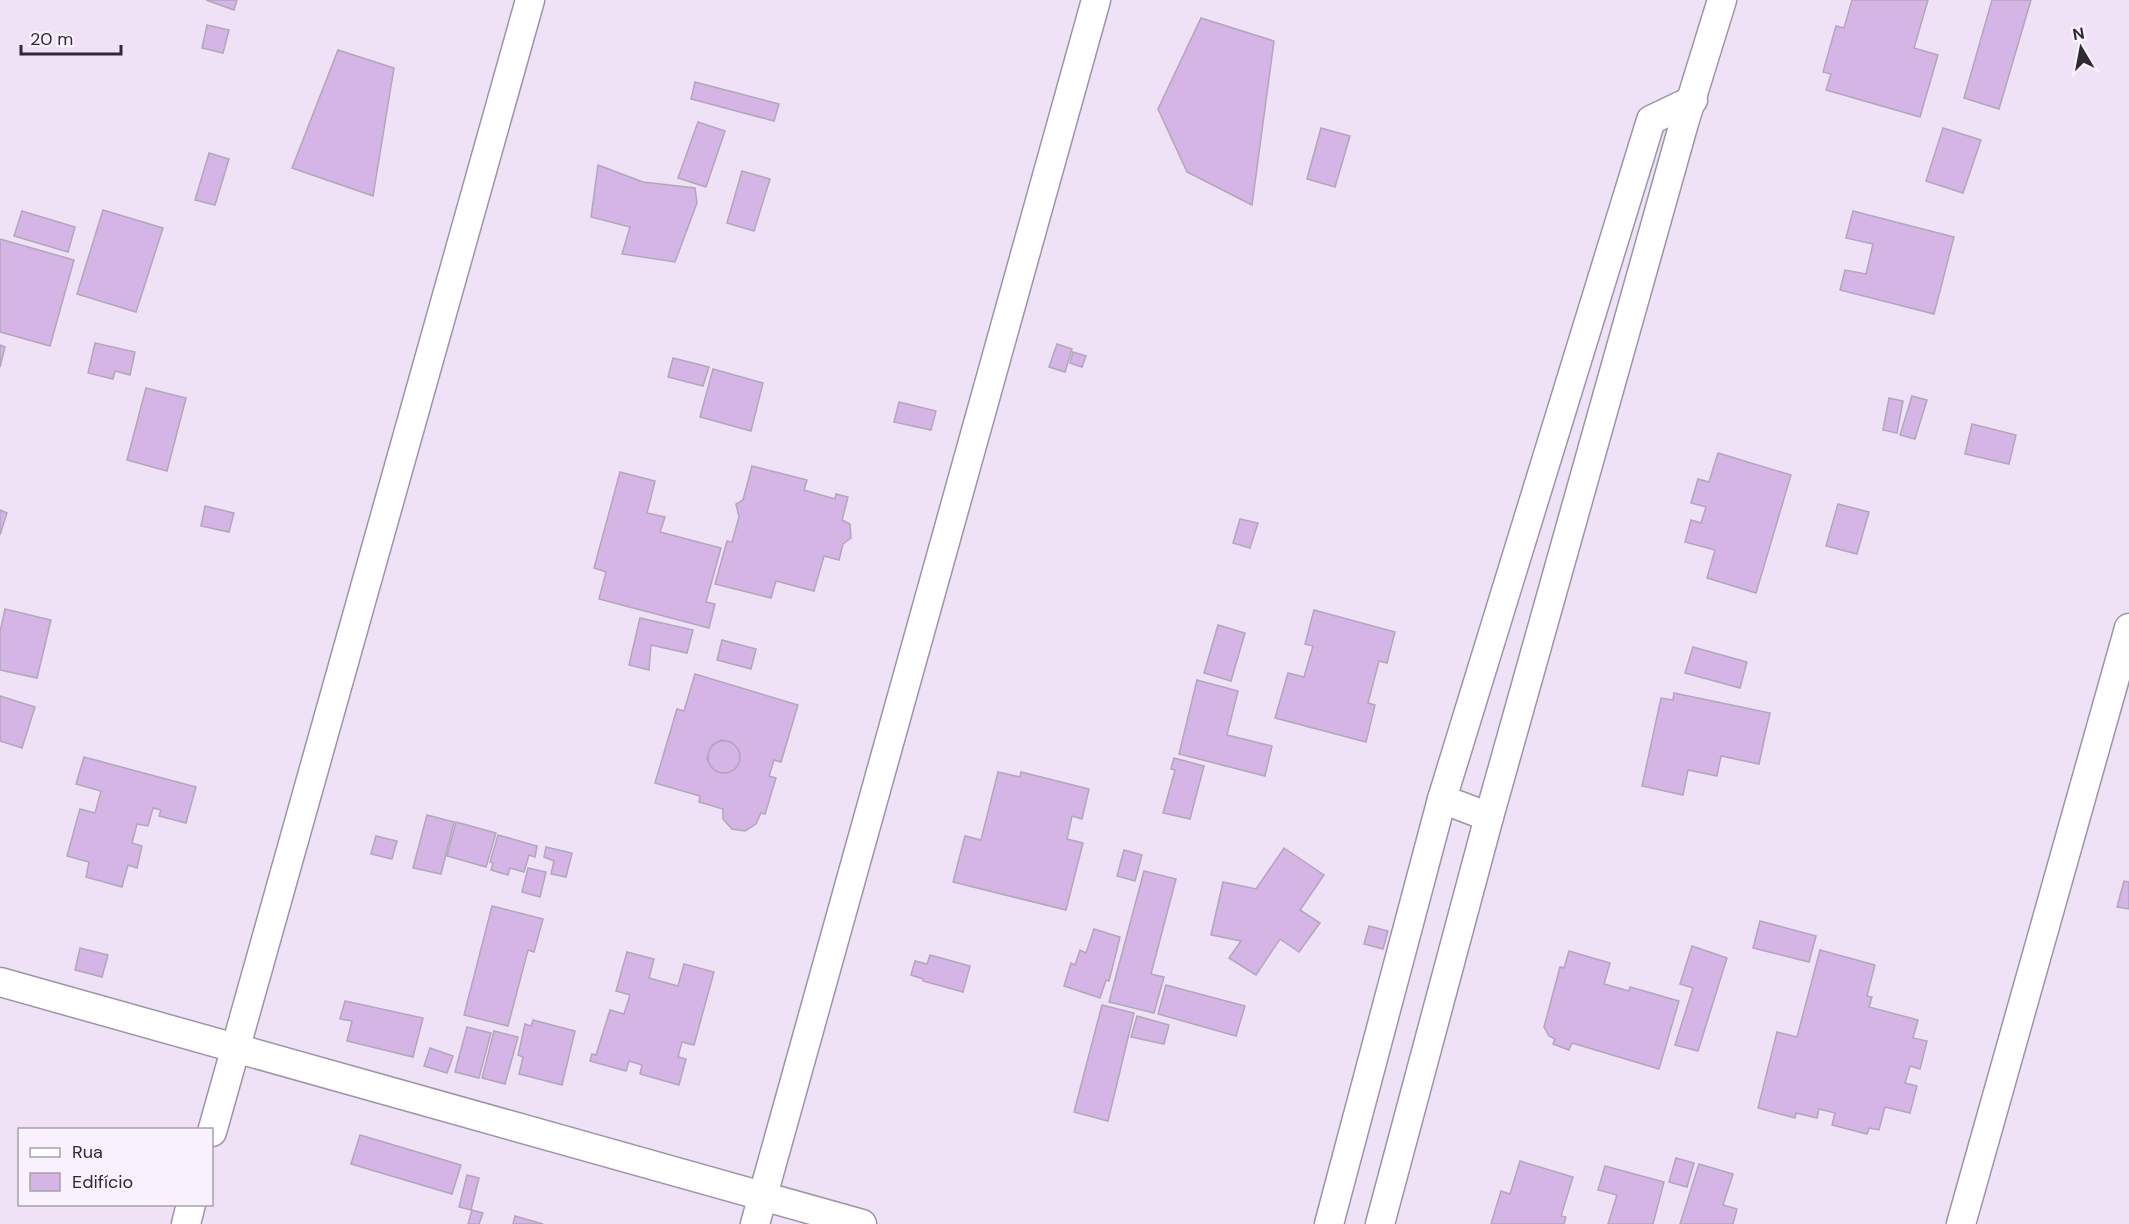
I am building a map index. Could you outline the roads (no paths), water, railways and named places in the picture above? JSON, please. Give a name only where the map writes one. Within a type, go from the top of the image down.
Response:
[{"type":"street","points":[[213,1128],[530,0]]},
{"type":"street","points":[[759,1211],[1096,0]]},
{"type":"street","points":[[1380,1224],[1489,817],[1681,134],[1722,0]]},
{"type":"street","points":[[1329,1224],[1442,799],[1651,120],[1693,100]]},
{"type":"street","points":[[1961,1224],[2129,628]]},
{"type":"street","points":[[1442,799],[1489,817]]},
{"type":"street","points":[[0,982],[235,1048],[759,1211],[862,1224]]},
{"type":"street","points":[[186,1224],[190,1206]]}]
